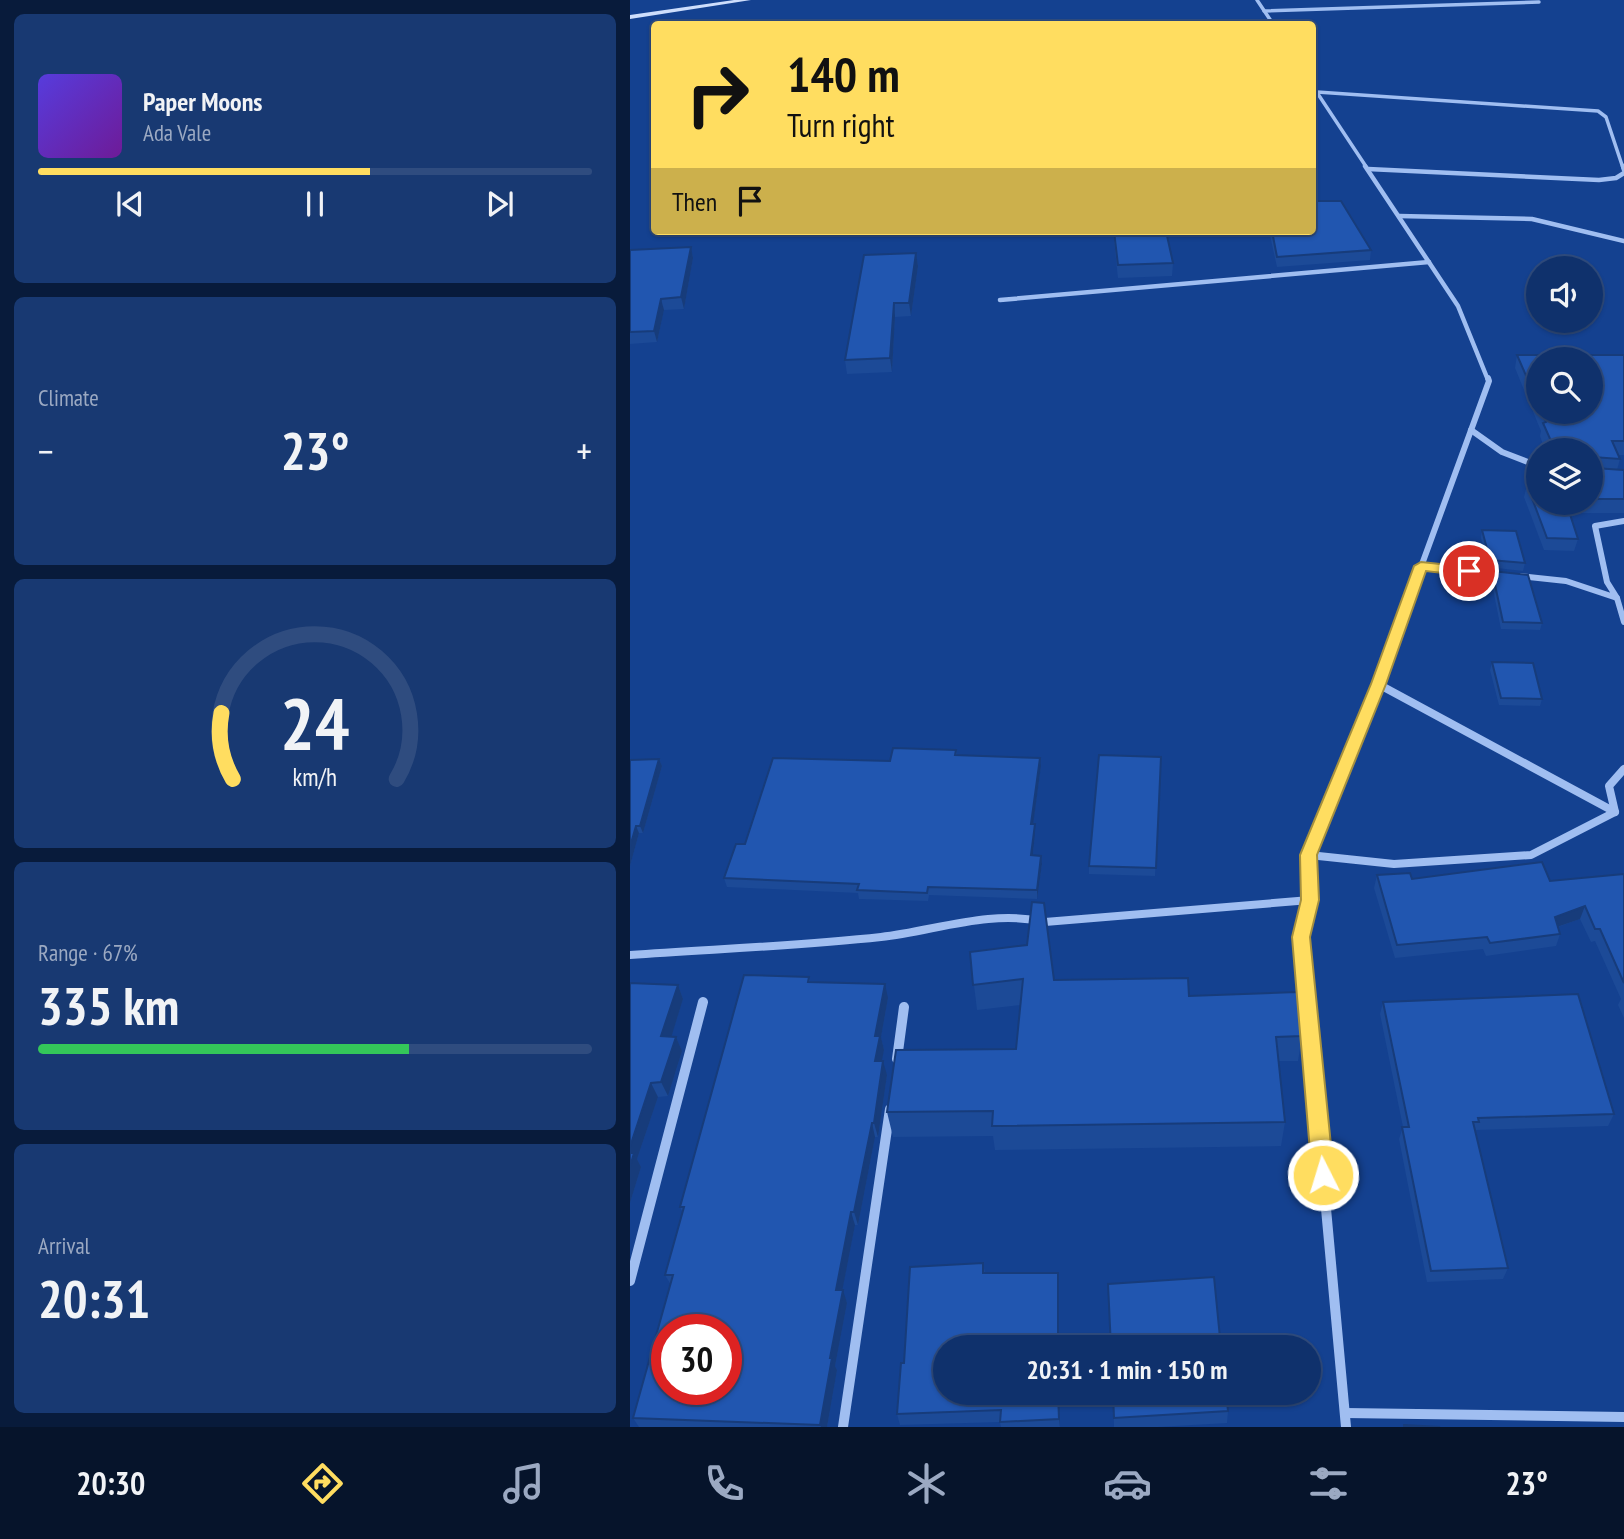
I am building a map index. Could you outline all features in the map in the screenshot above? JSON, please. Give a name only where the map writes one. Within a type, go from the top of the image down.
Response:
[{"type":"street","points":[[630,17],[748,0]]},
{"type":"street","points":[[1257,0],[1271,21]]},
{"type":"street","points":[[1264,11],[1539,2]]},
{"type":"street","points":[[1316,88],[1598,111],[1606,117],[1624,172],[1616,178],[1599,180],[1368,169]]},
{"type":"street","points":[[1316,90],[1458,306],[1489,382],[1378,684],[1309,855],[1310,900],[1301,937],[1346,1427]]},
{"type":"street","points":[[1399,216],[1550,221],[1594,236],[1624,241]]},
{"type":"street","points":[[1000,300],[1429,262]]},
{"type":"street","points":[[1471,430],[1502,452],[1526,461]]},
{"type":"street","points":[[1624,521],[1595,526],[1607,582],[1617,598],[1624,622]]},
{"type":"street","points":[[1421,566],[1566,581],[1617,598]]},
{"type":"street","points":[[1378,684],[1615,811]]},
{"type":"street","points":[[1615,811],[1609,786],[1624,769]]},
{"type":"street","points":[[1309,855],[1394,864],[1531,855],[1615,811]]},
{"type":"street","points":[[630,955],[885,936],[988,920],[1032,917],[1045,922],[1310,900]]},
{"type":"street","points":[[630,1281],[703,1002]]},
{"type":"street","points":[[895,1075],[904,1007]]},
{"type":"street","points":[[843,1427],[891,1102]]},
{"type":"street","points":[[1345,1413],[1624,1417]]},
{"type":"building","points":[[1316,201],[1341,201],[1371,250],[1277,257],[1273,235],[1316,235]]},
{"type":"building","points":[[1114,235],[1167,235],[1173,263],[1118,265]]},
{"type":"building","points":[[691,247],[681,297],[661,299],[654,331],[630,332],[630,250]]},
{"type":"building","points":[[916,253],[909,303],[894,303],[890,358],[845,360],[864,255]]},
{"type":"building","points":[[1517,355],[1526,355],[1526,376]]},
{"type":"building","points":[[1603,355],[1624,355],[1624,441],[1612,441],[1620,459],[1603,458],[1603,438],[1550,438],[1543,424],[1603,424]]},
{"type":"building","points":[[1603,469],[1624,470],[1624,499],[1603,499]]},
{"type":"building","points":[[1538,515],[1570,515],[1578,539],[1547,538]]},
{"type":"building","points":[[1482,530],[1516,531],[1525,563],[1490,560]]},
{"type":"building","points":[[1492,571],[1528,575],[1542,623],[1503,622]]},
{"type":"building","points":[[1492,662],[1533,663],[1542,699],[1501,698]]},
{"type":"building","points":[[893,748],[956,750],[955,755],[1040,758],[1031,824],[1035,824],[1031,855],[1041,856],[1037,890],[928,887],[927,893],[857,890],[859,884],[724,878],[736,844],[745,844],[773,758],[890,761]]},
{"type":"building","points":[[1099,755],[1161,757],[1156,868],[1089,866]]},
{"type":"building","points":[[659,759],[640,826],[636,826],[630,847],[630,760]]},
{"type":"building","points":[[1542,862],[1550,881],[1624,874],[1624,983],[1600,929],[1595,929],[1585,906],[1555,917],[1560,934],[1490,943],[1487,937],[1397,945],[1377,875],[1410,873],[1412,879]]},
{"type":"building","points":[[1032,902],[1044,903],[1054,980],[1188,978],[1189,996],[1297,992],[1302,1036],[1276,1037],[1285,1122],[992,1126],[993,1111],[887,1112],[896,1050],[1016,1049],[1023,979],[973,985],[970,952],[1027,945]]},
{"type":"building","points":[[744,975],[809,977],[808,982],[885,984],[875,1036],[880,1036],[875,1061],[883,1061],[874,1123],[854,1212],[851,1212],[836,1290],[843,1290],[820,1425],[633,1418],[651,1354],[651,1405],[742,1405],[742,1314],[662,1314],[673,1275],[665,1275],[684,1207],[680,1207]]},
{"type":"building","points":[[630,983],[678,985],[661,1036],[676,1037],[661,1082],[651,1083],[630,1147]]},
{"type":"building","points":[[1578,994],[1614,1114],[1478,1118],[1479,1122],[1473,1122],[1508,1268],[1431,1271],[1402,1127],[1409,1127],[1383,1002]]},
{"type":"building","points":[[983,1263],[983,1273],[1058,1273],[1058,1335],[933,1335],[933,1405],[1058,1405],[1059,1419],[1000,1422],[1001,1410],[897,1414],[901,1363],[904,1363],[910,1267]]},
{"type":"building","points":[[1214,1277],[1220,1335],[1110,1335],[1108,1284]]},
{"type":"building","points":[[1113,1405],[1227,1405],[1228,1411],[1114,1418]]},
{"type":"building","points":[[1404,1425],[1440,1427],[1404,1427]]},
{"type":"route","points":[[1323,1175],[1301,937],[1310,900],[1309,855],[1378,684],[1421,566],[1469,571]]}]
